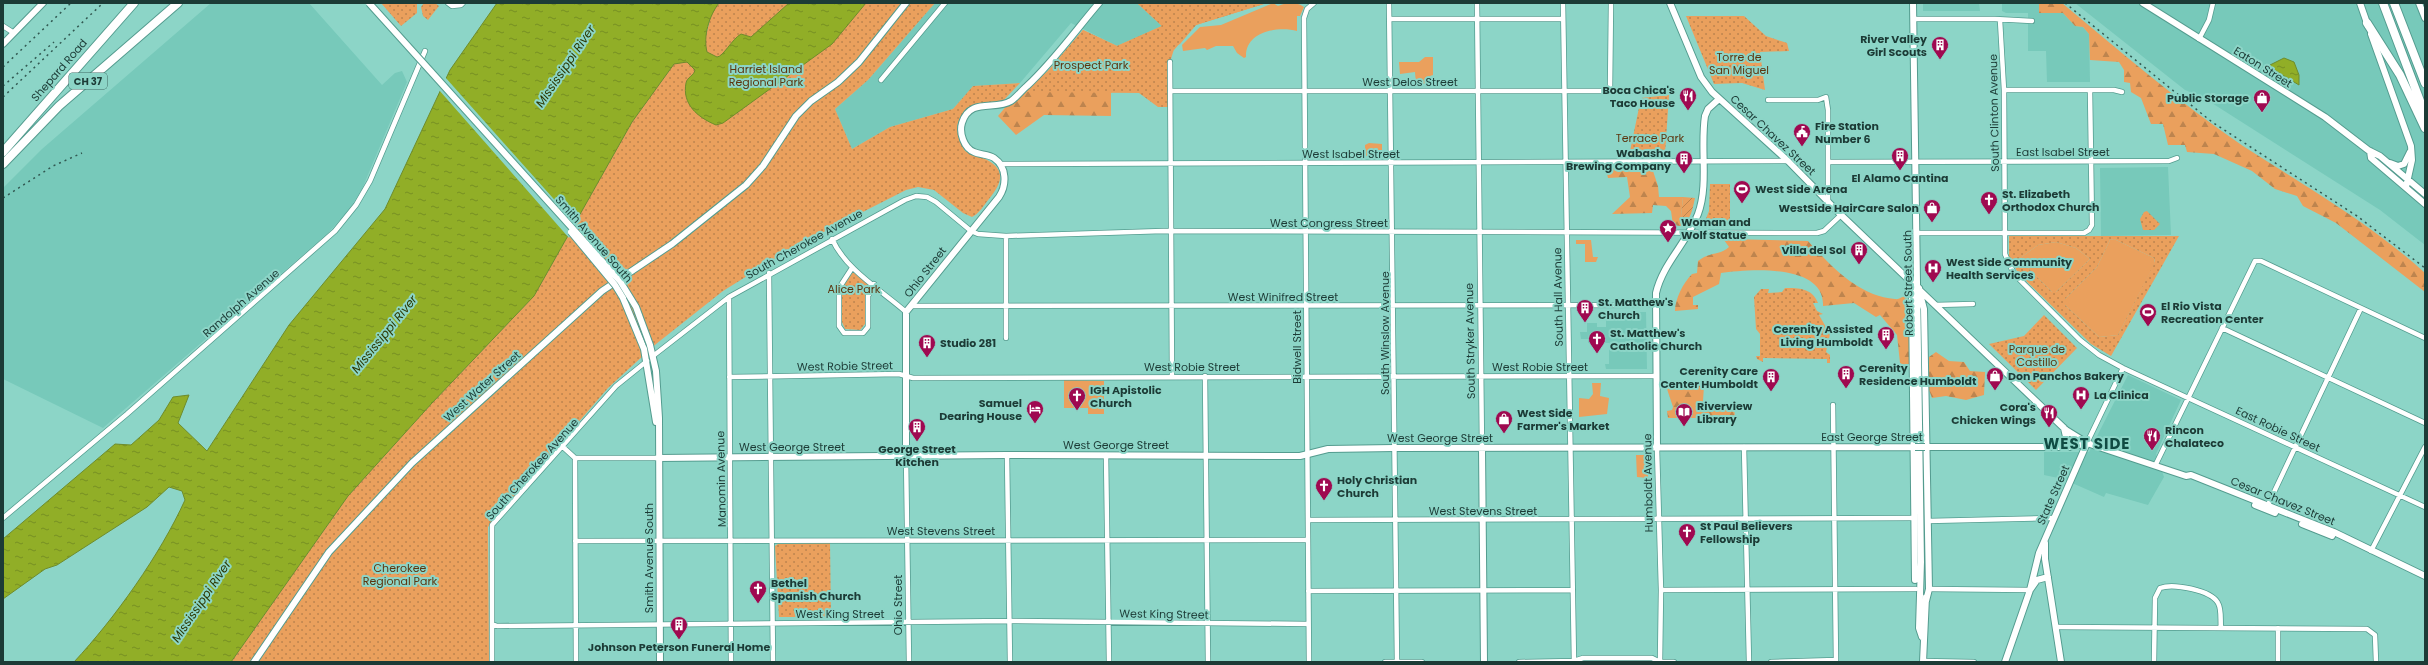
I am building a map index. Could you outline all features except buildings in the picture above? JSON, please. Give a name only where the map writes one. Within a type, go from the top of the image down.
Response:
[{"type":"highway","name":"Shepard Road","points":[[3,152],[134,3]]},
{"type":"highway","name":"Shepard Road","points":[[3,164],[59,106],[178,3]]},
{"type":"highway","points":[[2383,3],[2425,114]]},
{"type":"highway","points":[[2394,3],[2425,83]]},
{"type":"highway","points":[[2367,23],[2400,75],[2425,128]]},
{"type":"street","points":[[3,44],[43,3]]},
{"type":"street","name":"Smith Avenue South","points":[[369,3],[531,183],[615,285],[653,356],[658,387],[660,662]]},
{"type":"street","points":[[448,3],[456,6],[463,3]]},
{"type":"street","name":"West Water Street","points":[[254,662],[329,552],[412,463],[602,291],[672,244],[746,185],[763,166],[796,116],[811,101],[838,82],[859,62],[906,3]]},
{"type":"street","points":[[881,80],[945,3]]},
{"type":"street","points":[[1000,164],[994,158],[973,152],[966,144],[962,134],[964,118],[976,107],[1011,101],[1044,70],[1099,3]]},
{"type":"street","name":"Bidwell Street","points":[[1309,662],[1304,18],[1307,8],[1314,3]]},
{"type":"street","name":"South Winslow Avenue","points":[[1389,3],[1394,306],[1397,662]]},
{"type":"street","name":"South Stryker Avenue","points":[[1477,3],[1484,662]]},
{"type":"street","name":"South Hall Avenue","points":[[1563,3],[1567,162],[1570,520],[1575,662]]},
{"type":"street","points":[[1610,3],[1610,90]]},
{"type":"street","name":"Cesar Chavez Street","points":[[1670,3],[1703,81],[1719,99],[1788,161],[1841,215],[2064,428],[2087,443],[2156,464],[2186,476],[2191,475],[2267,508],[2334,532],[2425,576]]},
{"type":"street","name":"Robert Street South","points":[[1913,3],[1918,233],[1921,562],[1919,629],[1922,637],[1923,661]]},
{"type":"street","name":"Eaton Street","points":[[2143,3],[2325,117],[2388,163],[2425,194]]},
{"type":"street","points":[[2199,39],[2209,20],[2213,3]]},
{"type":"street","points":[[2360,3],[2411,146],[2412,160],[2406,187]]},
{"type":"street","points":[[2419,3],[2425,18]]},
{"type":"street","points":[[1914,18],[2032,21]]},
{"type":"street","points":[[1389,20],[1563,19]]},
{"type":"street","name":"South Clinton Avenue","points":[[2000,20],[2004,90],[2004,233],[2007,262],[2014,274],[2088,348],[2123,368]]},
{"type":"street","points":[[3,26],[14,33]]},
{"type":"street","name":"Randolph Avenue","points":[[3,518],[127,414],[335,231],[356,205],[370,181],[425,51]]},
{"type":"street","points":[[1170,62],[1172,376]]},
{"type":"street","points":[[2004,90],[2114,90],[2122,92]]},
{"type":"street","points":[[1918,233],[2084,233],[2089,230],[2092,225],[2090,90]]},
{"type":"street","name":"West Delos Street","points":[[1170,91],[1649,91]]},
{"type":"street","points":[[1768,100],[1818,100],[1826,97],[1828,202]]},
{"type":"street","name":"Humboldt Avenue","points":[[1659,662],[1661,590],[1658,519],[1655,304],[1661,277],[1689,233],[1701,203],[1705,116],[1708,109],[1719,99]]},
{"type":"street","points":[[2388,163],[2398,166],[2404,164],[2409,157],[2411,146]]},
{"type":"street","name":"Eaton Street","points":[[2370,151],[2371,158],[2425,204]]},
{"type":"street","name":"East Isabel Street","points":[[1828,162],[2169,161],[2177,158]]},
{"type":"street","points":[[1703,162],[1788,161]]},
{"type":"street","name":"West Isabel Street","points":[[1000,164],[1703,162]]},
{"type":"street","name":"Ohio Street","points":[[909,662],[906,456],[906,312],[1002,193],[1005,178],[1000,164]]},
{"type":"street","name":"South Cherokee Avenue","points":[[653,356],[729,297],[769,273],[905,200],[916,196],[932,199],[970,231]]},
{"type":"street","name":"West Congress Street","points":[[970,231],[978,234],[1006,236],[1171,232],[1820,233],[1841,215]]},
{"type":"street","points":[[1006,236],[1006,338]]},
{"type":"street","points":[[832,239],[841,256],[852,268],[874,284],[906,312]]},
{"type":"street","points":[[2156,464],[2255,261],[2261,261],[2425,338]]},
{"type":"street","points":[[852,268],[839,288],[839,326],[844,333],[863,332],[868,328],[868,296],[874,284]]},
{"type":"street","points":[[769,273],[773,662]]},
{"type":"street","points":[[1918,288],[1912,295],[1912,300],[1916,589],[1919,601]]},
{"type":"street","points":[[1918,288],[1924,309],[1929,589],[1926,601]]},
{"type":"street","name":"Manomin Avenue","points":[[729,297],[731,662]]},
{"type":"street","name":"West Winifred Street","points":[[911,306],[1171,307],[1655,304]]},
{"type":"street","points":[[1935,304],[1974,304]]},
{"type":"street","points":[[2267,508],[2362,308]]},
{"type":"street","points":[[2222,328],[2425,424]]},
{"type":"street","name":"Smith Avenue South","points":[[647,347],[647,361],[658,429]]},
{"type":"street","name":"South Cherokee Avenue","points":[[492,662],[492,524],[563,447],[616,386],[647,361]]},
{"type":"street","name":"East Robie Street","points":[[2123,368],[2425,508]]},
{"type":"street","name":"State Street","points":[[2005,662],[2030,590],[2038,556],[2087,443],[2123,368]]},
{"type":"street","name":"West Robie Street","points":[[729,377],[770,375],[899,374],[906,376],[1656,376]]},
{"type":"street","points":[[1205,376],[1208,662]]},
{"type":"street","points":[[1771,662],[1836,661],[1832,448],[1833,405]]},
{"type":"street","points":[[2059,447],[2066,442],[2064,428]]},
{"type":"street","name":"East George Street","points":[[1657,448],[2073,447],[2087,443]]},
{"type":"street","points":[[563,447],[575,458],[576,662]]},
{"type":"street","points":[[1744,447],[1749,590],[1749,662]]},
{"type":"street","points":[[2371,551],[2425,447]]},
{"type":"street","name":"West George Street","points":[[575,458],[1007,455],[1300,456],[1307,453],[1328,449],[1657,448]]},
{"type":"street","points":[[1007,455],[1010,662]]},
{"type":"street","points":[[1106,455],[1109,662]]},
{"type":"street","name":"West Stevens Street","points":[[1308,520],[1396,521],[1915,518]]},
{"type":"street","points":[[1928,521],[2054,518]]},
{"type":"street","name":"West Stevens Street","points":[[575,541],[1308,540]]},
{"type":"street","points":[[2045,540],[2048,577],[2061,662]]},
{"type":"street","name":"Robert Street South","points":[[1921,562],[1926,601],[1925,628],[1922,637]]},
{"type":"street","points":[[1929,589],[2030,590],[2037,580],[2048,577]]},
{"type":"street","points":[[2154,662],[2156,594],[2160,588],[2168,586],[2198,590],[2216,600],[2220,607],[2221,628]]},
{"type":"street","points":[[1661,590],[1916,589]]},
{"type":"street","points":[[1308,591],[1573,590]]},
{"type":"street","name":"West King Street","points":[[492,624],[497,626],[576,624],[773,624],[1010,621],[1308,624]]},
{"type":"street","points":[[2056,627],[2367,629],[2374,632],[2376,662]]},
{"type":"street","points":[[2278,628],[2278,662]]},
{"type":"street","points":[[1519,662],[1575,662],[1583,658],[1652,658],[1659,662],[1674,662]]},
{"type":"street","points":[[1923,661],[1974,662]]},
{"type":"street","points":[[1385,662],[1422,662]]},
{"type":"shaded area","points":[[211,3],[309,3],[382,85],[395,73],[402,71],[407,82],[362,189],[349,210],[328,233],[103,428],[3,379],[3,188],[42,149]]},
{"type":"shaded area","points":[[935,3],[1137,3],[1162,26],[1117,46],[1071,23],[1020,83],[973,86],[953,109],[890,127],[852,149],[835,109],[868,80]]},
{"type":"shaded area","points":[[1923,3],[1979,3],[1980,11],[1923,11]]},
{"type":"shaded area","points":[[2002,3],[2039,3],[2039,13],[2063,13],[2075,26],[2083,27],[2089,34],[2090,82],[2047,82],[2046,51],[2028,51],[2028,13],[2006,13],[2002,11]]},
{"type":"shaded area","points":[[2075,3],[2425,3],[2425,245],[2380,210],[2204,98],[2185,90]]},
{"type":"shaded area","points":[[2168,167],[2171,235],[2101,236],[2100,168]]},
{"type":"shaded area","points":[[1646,312],[1647,369],[1606,369],[1605,364],[1609,364],[1609,343],[1588,343],[1588,339],[1581,339],[1580,332],[1587,332],[1587,323],[1597,323],[1597,327],[1606,327],[1606,313]]},
{"type":"shaded area","points":[[2128,375],[2181,400],[2156,454],[2164,477],[2148,505],[2106,493],[2104,497],[2063,479],[2044,475],[2044,452],[2089,452]]},
{"type":"green space","points":[[381,3],[417,3],[417,13],[401,26]]},
{"type":"green space","points":[[424,3],[435,3],[439,6],[428,20],[423,16],[421,7]]},
{"type":"green space","name":"Cherokee Regional Park","points":[[719,3],[935,3],[868,80],[835,109],[852,149],[890,127],[953,109],[973,86],[1020,83],[1003,101],[979,105],[965,112],[960,118],[958,125],[958,136],[965,151],[984,158],[997,168],[1000,173],[1000,180],[996,189],[977,214],[972,217],[963,213],[934,190],[918,187],[906,190],[792,248],[723,291],[656,344],[608,388],[488,527],[489,662],[231,662],[348,496],[432,403],[534,296],[632,122],[674,64],[706,35],[712,12]]},
{"type":"green space","name":"Prospect Park","points":[[1137,3],[1267,3],[1196,25],[1174,50],[1111,93],[1111,116],[1044,115],[1016,135],[998,116],[1008,104],[1048,71],[1083,30],[1117,46],[1162,26]]},
{"type":"green space","name":"Prospect Park","points":[[1137,3],[1267,3],[1196,25],[1180,44],[1175,46],[1170,62],[1170,107],[1158,107],[1139,93],[1025,92],[1048,71],[1083,30],[1117,46],[1162,26]]},
{"type":"green space","points":[[1273,3],[1278,6],[1294,3],[1304,7],[1300,16],[1297,16],[1297,31],[1281,29],[1264,32],[1251,41],[1247,48],[1246,57],[1244,58],[1237,53],[1233,46],[1216,46],[1207,50],[1205,48],[1183,51],[1182,45],[1200,27],[1221,25]]},
{"type":"green space","points":[[2039,3],[2062,3],[2151,77],[2220,130],[2360,221],[2425,273],[2425,292],[2336,223],[2303,206],[2297,196],[2275,189],[2252,171],[2214,154],[2187,152],[2185,145],[2168,145],[2163,124],[2151,124],[2141,98],[2131,92],[2130,83],[2124,82],[2124,70],[2119,62],[2090,60],[2089,34],[2083,27],[2075,26],[2063,13],[2039,13]]},
{"type":"green space","name":"Torre de San Miguel","points":[[1686,16],[1744,16],[1766,36],[1787,43],[1789,51],[1760,52],[1765,90],[1742,83],[1714,84]]},
{"type":"green space","points":[[1425,57],[1433,57],[1433,75],[1430,76],[1430,84],[1416,84],[1415,72],[1400,74],[1399,62],[1419,62]]},
{"type":"green space","name":"Terrace Park","points":[[1669,95],[1665,154],[1629,156],[1641,98]]},
{"type":"green space","points":[[1369,143],[1382,144],[1382,156],[1365,156],[1365,145]]},
{"type":"green space","points":[[1652,168],[1658,186],[1659,197],[1683,197],[1680,226],[1673,225],[1671,211],[1666,206],[1653,205],[1652,213],[1612,214],[1630,197],[1627,177],[1608,178],[1606,169]]},
{"type":"green space","points":[[1710,184],[1730,184],[1730,225],[1703,226],[1709,211]]},
{"type":"green space","points":[[1683,197],[1695,198],[1689,218],[1680,226]]},
{"type":"green space","points":[[2147,211],[2160,224],[2154,230],[2143,230],[2140,219],[2144,212]]},
{"type":"green space","points":[[2009,236],[2179,236],[2111,356],[2091,344],[2018,273],[2009,256]],"holes":[[[2114,239],[2154,258],[2155,262],[2118,335],[2099,337],[2065,305],[2065,299],[2097,267],[2110,240]],[[2056,242],[2076,248],[2090,259],[2056,292],[2052,292],[2019,259],[2038,245]]]},
{"type":"green space","points":[[2114,239],[2154,258],[2155,263],[2118,335],[2099,337],[2065,305],[2065,299],[2097,267],[2110,240]]},
{"type":"green space","points":[[1576,240],[1591,240],[1593,257],[1598,257],[1596,262],[1585,262],[1585,244],[1576,244]]},
{"type":"green space","points":[[1724,240],[1808,241],[1836,270],[1857,286],[1882,297],[1896,299],[1907,296],[1909,307],[1909,364],[1904,365],[1900,363],[1897,335],[1880,315],[1876,317],[1854,303],[1823,306],[1820,292],[1812,282],[1799,276],[1783,272],[1749,270],[1721,273],[1719,284],[1693,297],[1693,305],[1698,305],[1698,309],[1675,311],[1676,301],[1683,286],[1692,274],[1697,273],[1698,261],[1707,256],[1725,250],[1729,247]]},
{"type":"green space","points":[[2056,242],[2076,248],[2090,259],[2056,292],[2052,292],[2019,259],[2038,245]]},
{"type":"green space","name":"Alice Park","points":[[853,272],[868,284],[865,296],[865,324],[860,330],[845,329],[842,322],[842,288]]},
{"type":"green space","points":[[1785,288],[1795,288],[1809,292],[1818,303],[1813,303],[1817,311],[1823,314],[1819,315],[1830,334],[1826,352],[1830,355],[1830,363],[1827,363],[1827,359],[1763,358],[1763,362],[1757,359],[1756,356],[1760,356],[1760,334],[1756,329],[1754,297],[1761,289],[1769,289],[1768,293],[1782,292]]},
{"type":"green space","name":"Parque de Castillo","points":[[2044,315],[2077,348],[2036,390],[1989,344],[2024,336]]},
{"type":"green space","points":[[1936,352],[1949,361],[1964,362],[1970,371],[1985,372],[1984,395],[1966,400],[1946,396],[1932,398],[1929,390],[1929,357]]},
{"type":"green space","points":[[1064,380],[1104,381],[1104,414],[1088,414],[1088,408],[1064,408]]},
{"type":"green space","points":[[1701,381],[1704,386],[1703,401],[1707,402],[1707,407],[1734,407],[1735,418],[1668,418],[1667,411],[1672,410],[1673,407],[1667,389],[1667,382]]},
{"type":"green space","points":[[1592,383],[1601,383],[1600,396],[1609,398],[1607,414],[1579,417],[1579,398],[1589,399],[1593,394]]},
{"type":"green space","points":[[1636,455],[1648,455],[1648,478],[1637,477]]},
{"type":"green space","points":[[830,543],[831,617],[779,617],[775,546],[778,544]]},
{"type":"water","name":"Mississippi River","points":[[497,3],[719,3],[712,14],[706,33],[707,52],[717,57],[722,54],[741,34],[751,37],[789,3],[866,3],[832,44],[723,123],[716,125],[709,122],[692,109],[686,97],[685,91],[686,83],[695,70],[687,62],[674,64],[632,122],[534,296],[432,403],[348,496],[231,662],[74,662],[90,645],[121,606],[150,564],[175,521],[185,500],[182,491],[169,487],[147,507],[57,565],[45,569],[3,599],[3,539],[115,444],[131,445],[159,420],[173,397],[189,395],[178,423],[207,451],[289,325],[385,209],[450,70]]},
{"type":"water","points":[[2284,58],[2294,62],[2299,75],[2299,85],[2271,68],[2270,65]]},
{"type":"pier","points":[[445,77],[577,225],[569,238],[439,90]]},
{"type":"railway","points":[[3,67],[71,3]]},
{"type":"railway","points":[[3,97],[103,3]]},
{"type":"railway","points":[[2065,3],[2212,122],[2357,216],[2425,268]]},
{"type":"railway","points":[[3,86],[54,42]]},
{"type":"railway","points":[[3,198],[53,166],[82,153]]},
{"type":"place","name":"River Valley Girl Scouts","points":[[1940,60]]},
{"type":"place","name":"Boca Chica's Taco House","points":[[1688,111]]},
{"type":"place","name":"Public Storage","points":[[2262,113]]},
{"type":"place","name":"Fire Station Number 6","points":[[1802,147]]},
{"type":"place","name":"El Alamo Cantina","points":[[1900,171]]},
{"type":"place","name":"Wabasha Brewing Company","points":[[1684,174]]},
{"type":"place","name":"West Side Arena","points":[[1742,204]]},
{"type":"place","name":"St. Elizabeth Orthodox Church","points":[[1989,215]]},
{"type":"place","name":"WestSide HairCare Salon","points":[[1932,223]]},
{"type":"place","name":"Woman and Wolf Statue","points":[[1668,243]]},
{"type":"place","name":"Villa del Sol","points":[[1859,265]]},
{"type":"place","name":"West Side Community Health Services","points":[[1933,283]]},
{"type":"place","name":"St. Matthew's Church","points":[[1585,323]]},
{"type":"place","name":"El Rio Vista Recreation Center","points":[[2148,327]]},
{"type":"place","name":"Cerenity Assisted Living Humboldt","points":[[1886,350]]},
{"type":"place","name":"St. Matthew's Catholic Church","points":[[1597,354]]},
{"type":"place","name":"Studio 281","points":[[927,358]]},
{"type":"place","name":"Cerenity Residence Humboldt","points":[[1846,389]]},
{"type":"place","name":"Don Panchos Bakery","points":[[1995,391]]},
{"type":"place","name":"Cerenity Care Center Humboldt","points":[[1771,392]]},
{"type":"place","name":"La Clinica","points":[[2081,410]]},
{"type":"place","name":"IGH Apistolic Church","points":[[1077,411]]},
{"type":"place","name":"Samuel Dearing House","points":[[1035,424]]},
{"type":"place","name":"Riverview Library","points":[[1684,427]]},
{"type":"place","name":"Cora's Chicken Wings","points":[[2049,428]]},
{"type":"place","name":"West Side Farmer's Market","points":[[1504,434]]},
{"type":"place","name":"George Street Kitchen","points":[[917,442]]},
{"type":"place","name":"Rincon Chalateco","points":[[2152,451]]},
{"type":"place","name":"Holy Christian Church","points":[[1324,501]]},
{"type":"place","name":"St Paul Believers Fellowship","points":[[1687,547]]},
{"type":"place","name":"Bethel Spanish Church","points":[[758,604]]},
{"type":"place","name":"Johnson Peterson Funeral Home","points":[[679,640]]},
{"type":"district","name":"WEST SIDE","points":[[2087,443]]},
{"type":"park label","name":"Harriet Island Regional Park","points":[[766,75]]}]
